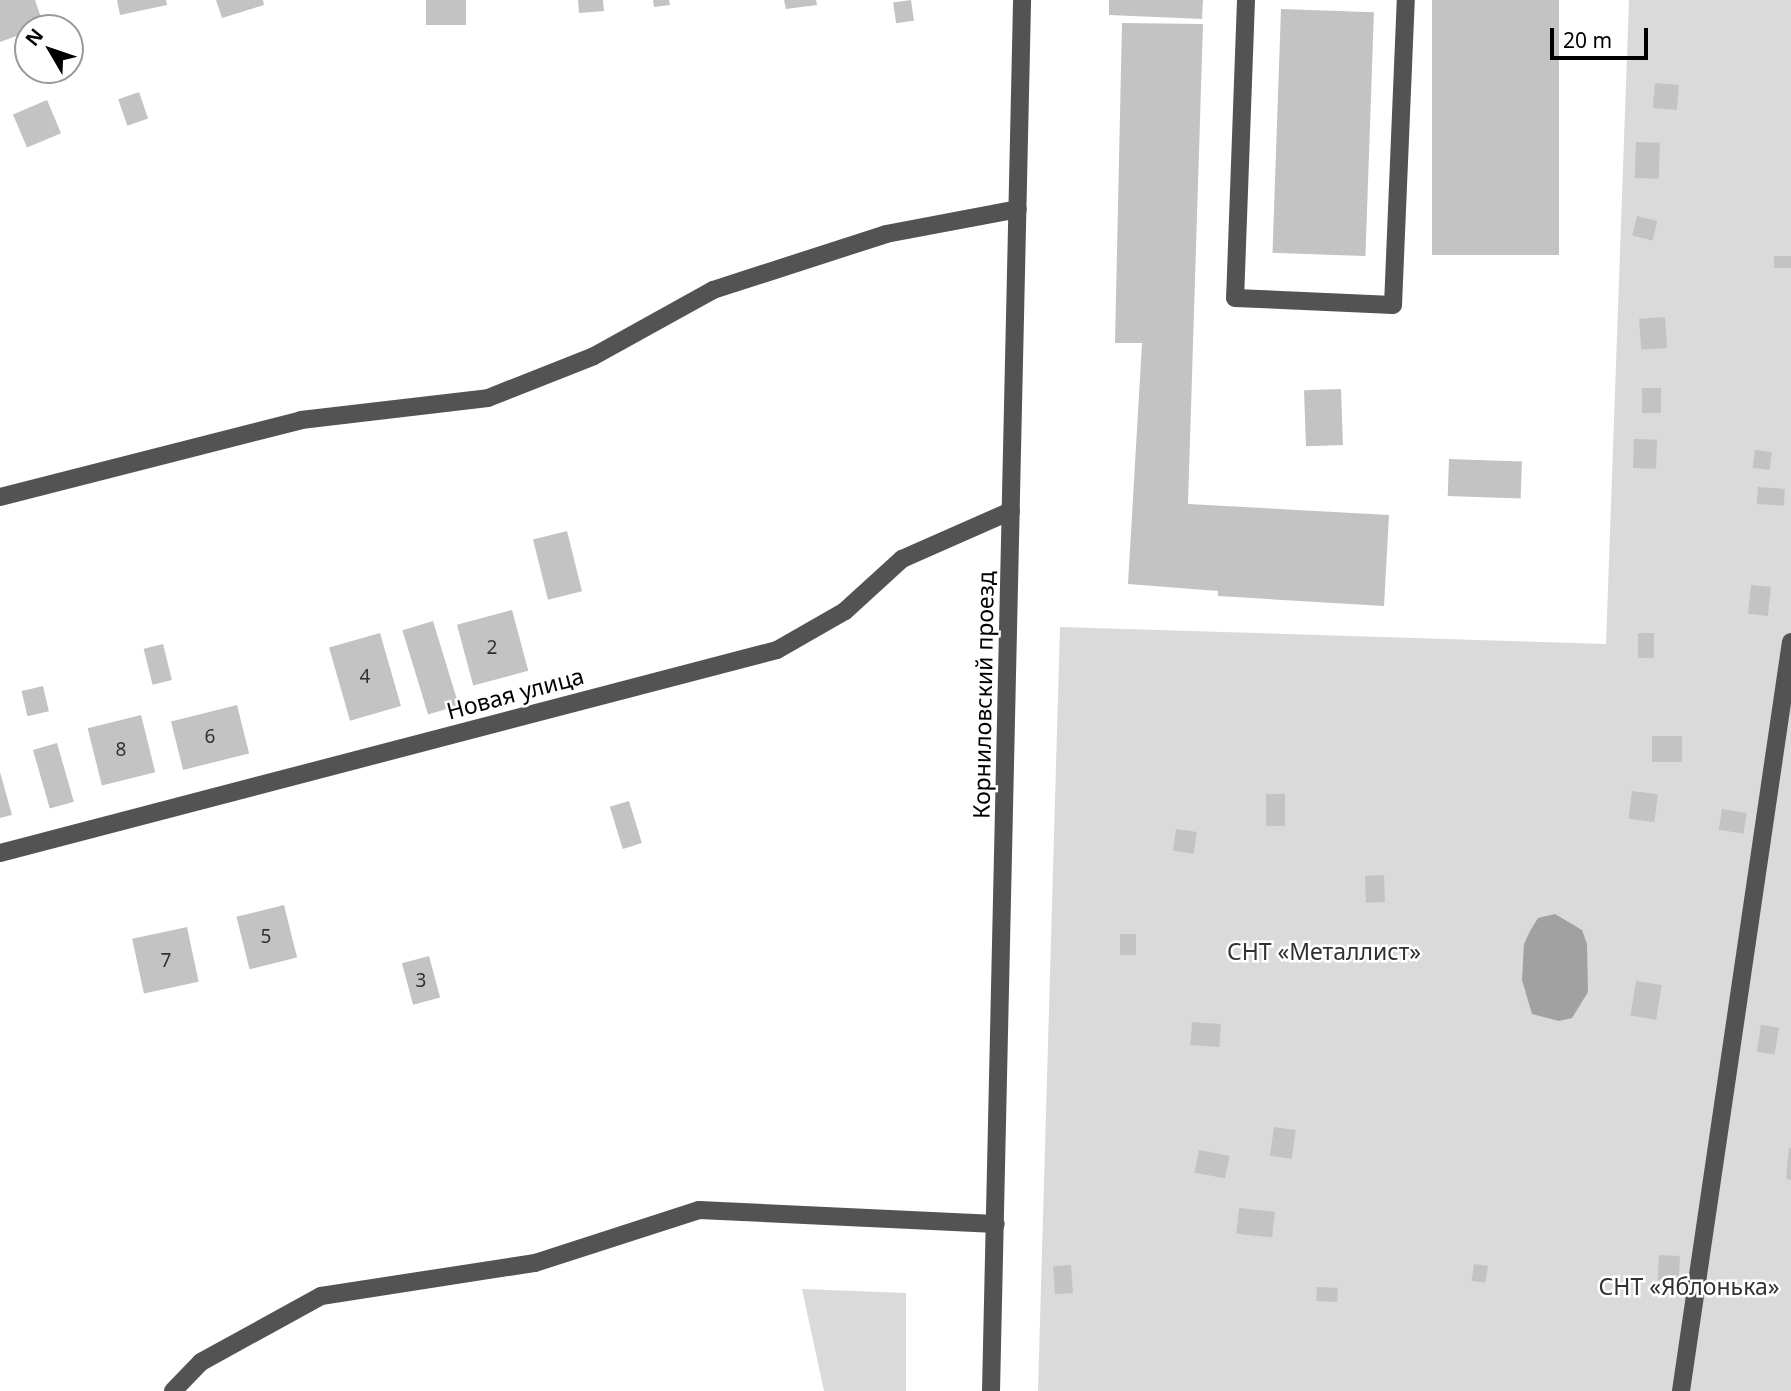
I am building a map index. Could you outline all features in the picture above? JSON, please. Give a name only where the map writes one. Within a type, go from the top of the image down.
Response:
[{"type":"street","name":"Корниловский проезд","points":[[991,1391],[1022,0]]},
{"type":"street","points":[[1246,0],[1235,298],[1393,305],[1406,0]]},
{"type":"street","points":[[0,498],[301,419],[488,398],[594,356],[713,290],[886,234],[1017,209]]},
{"type":"street","name":"Новая улица","points":[[0,853],[777,650],[845,611],[902,559],[1012,511]]},
{"type":"street","points":[[1681,1391],[1791,642]]},
{"type":"street","points":[[173,1391],[201,1362],[321,1296],[535,1263],[699,1210],[996,1224]]},
{"type":"green space","name":"СНТ «Металлист»","points":[[1629,0],[1791,0],[1791,1391],[1038,1391],[1060,627],[1606,644]]},
{"type":"green space","points":[[802,1289],[906,1293],[906,1391],[824,1391]]},
{"type":"shaded area","points":[[1555,914],[1582,930],[1587,944],[1588,992],[1572,1018],[1559,1021],[1532,1014],[1522,980],[1524,944],[1530,931],[1538,918]]},
{"type":"building","points":[[0,0],[35,0],[40,14],[14,14],[14,37],[0,42]]},
{"type":"building","points":[[117,0],[166,0],[167,5],[120,15]]},
{"type":"building","points":[[216,0],[263,0],[264,5],[222,18]]},
{"type":"building","points":[[426,0],[466,0],[466,25],[426,25]]},
{"type":"building","points":[[578,0],[603,0],[604,11],[579,13]]},
{"type":"building","points":[[653,0],[669,0],[670,5],[654,7]]},
{"type":"building","points":[[784,0],[816,0],[817,5],[786,9]]},
{"type":"building","points":[[911,0],[914,21],[896,23],[893,3]]},
{"type":"building","points":[[1109,0],[1203,0],[1202,19],[1109,15]]},
{"type":"building","points":[[1432,0],[1559,0],[1559,255],[1432,255]]},
{"type":"building","points":[[1281,9],[1374,12],[1365,256],[1272,253]]},
{"type":"building","points":[[1122,23],[1203,24],[1188,504],[1389,515],[1384,606],[1218,596],[1218,591],[1128,584],[1142,343],[1115,343]]},
{"type":"building","points":[[1655,83],[1679,85],[1677,110],[1653,108]]},
{"type":"building","points":[[139,92],[148,118],[127,126],[118,99]]},
{"type":"building","points":[[47,100],[61,133],[27,148],[13,114]]},
{"type":"building","points":[[1636,142],[1660,143],[1659,179],[1635,178]]},
{"type":"building","points":[[1637,216],[1657,221],[1653,240],[1632,235]]},
{"type":"building","points":[[1774,256],[1791,256],[1791,268],[1774,268]]},
{"type":"building","points":[[1665,317],[1667,348],[1641,350],[1639,319]]},
{"type":"building","points":[[1642,388],[1661,388],[1661,413],[1642,413]]},
{"type":"building","points":[[1341,389],[1343,445],[1306,446],[1304,390]]},
{"type":"building","points":[[1634,439],[1657,440],[1656,469],[1633,468]]},
{"type":"building","points":[[1755,450],[1772,452],[1770,470],[1753,468]]},
{"type":"building","points":[[1449,459],[1522,462],[1521,499],[1448,496]]},
{"type":"building","points":[[1758,487],[1785,489],[1784,506],[1757,504]]},
{"type":"building","points":[[567,531],[582,591],[548,600],[533,539]]},
{"type":"building","points":[[1751,585],[1771,587],[1768,616],[1748,614]]},
{"type":"building","points":[[512,610],[528,671],[473,686],[457,625]]},
{"type":"building","points":[[433,621],[459,705],[428,715],[402,630]]},
{"type":"building","points":[[380,633],[401,706],[350,721],[329,648]]},
{"type":"building","points":[[1638,633],[1654,633],[1654,658],[1638,658]]},
{"type":"building","points":[[163,644],[172,680],[153,685],[144,649]]},
{"type":"building","points":[[43,686],[49,711],[27,716],[22,691]]},
{"type":"building","points":[[237,705],[249,754],[183,770],[171,721]]},
{"type":"building","points":[[141,715],[155,772],[102,786],[88,728]]},
{"type":"building","points":[[1652,736],[1682,736],[1682,762],[1652,762]]},
{"type":"building","points":[[57,743],[74,802],[50,809],[33,750]]},
{"type":"building","points":[[0,772],[12,815],[0,818]]},
{"type":"building","points":[[1632,791],[1658,794],[1654,822],[1629,819]]},
{"type":"building","points":[[1266,794],[1285,794],[1285,826],[1266,826]]},
{"type":"building","points":[[629,801],[642,843],[623,849],[610,807]]},
{"type":"building","points":[[1722,809],[1747,813],[1743,834],[1719,830]]},
{"type":"building","points":[[1176,829],[1197,832],[1194,854],[1173,851]]},
{"type":"building","points":[[1384,875],[1385,902],[1366,903],[1365,876]]},
{"type":"building","points":[[284,905],[297,957],[250,969],[236,917]]},
{"type":"building","points":[[187,927],[199,982],[144,993],[132,939]]},
{"type":"building","points":[[1120,934],[1136,934],[1136,955],[1120,955]]},
{"type":"building","points":[[429,956],[440,998],[413,1005],[402,963]]},
{"type":"building","points":[[1636,981],[1662,985],[1656,1020],[1631,1016]]},
{"type":"building","points":[[1192,1022],[1221,1024],[1219,1047],[1190,1045]]},
{"type":"building","points":[[1761,1025],[1779,1028],[1775,1054],[1757,1052]]},
{"type":"building","points":[[1274,1127],[1296,1130],[1292,1159],[1270,1156]]},
{"type":"building","points":[[1791,1148],[1791,1180],[1786,1179]]},
{"type":"building","points":[[1199,1150],[1229,1156],[1225,1178],[1195,1173]]},
{"type":"building","points":[[1239,1208],[1275,1212],[1272,1238],[1236,1234]]},
{"type":"building","points":[[1659,1255],[1680,1256],[1678,1286],[1657,1285]]},
{"type":"building","points":[[1474,1264],[1488,1266],[1485,1283],[1472,1281]]},
{"type":"building","points":[[1071,1265],[1073,1293],[1055,1294],[1053,1266]]},
{"type":"building","points":[[1317,1287],[1338,1288],[1337,1302],[1316,1301]]},
{"type":"park label","name":"СНТ «Яблонька»","points":[[1689,1286]]}]
